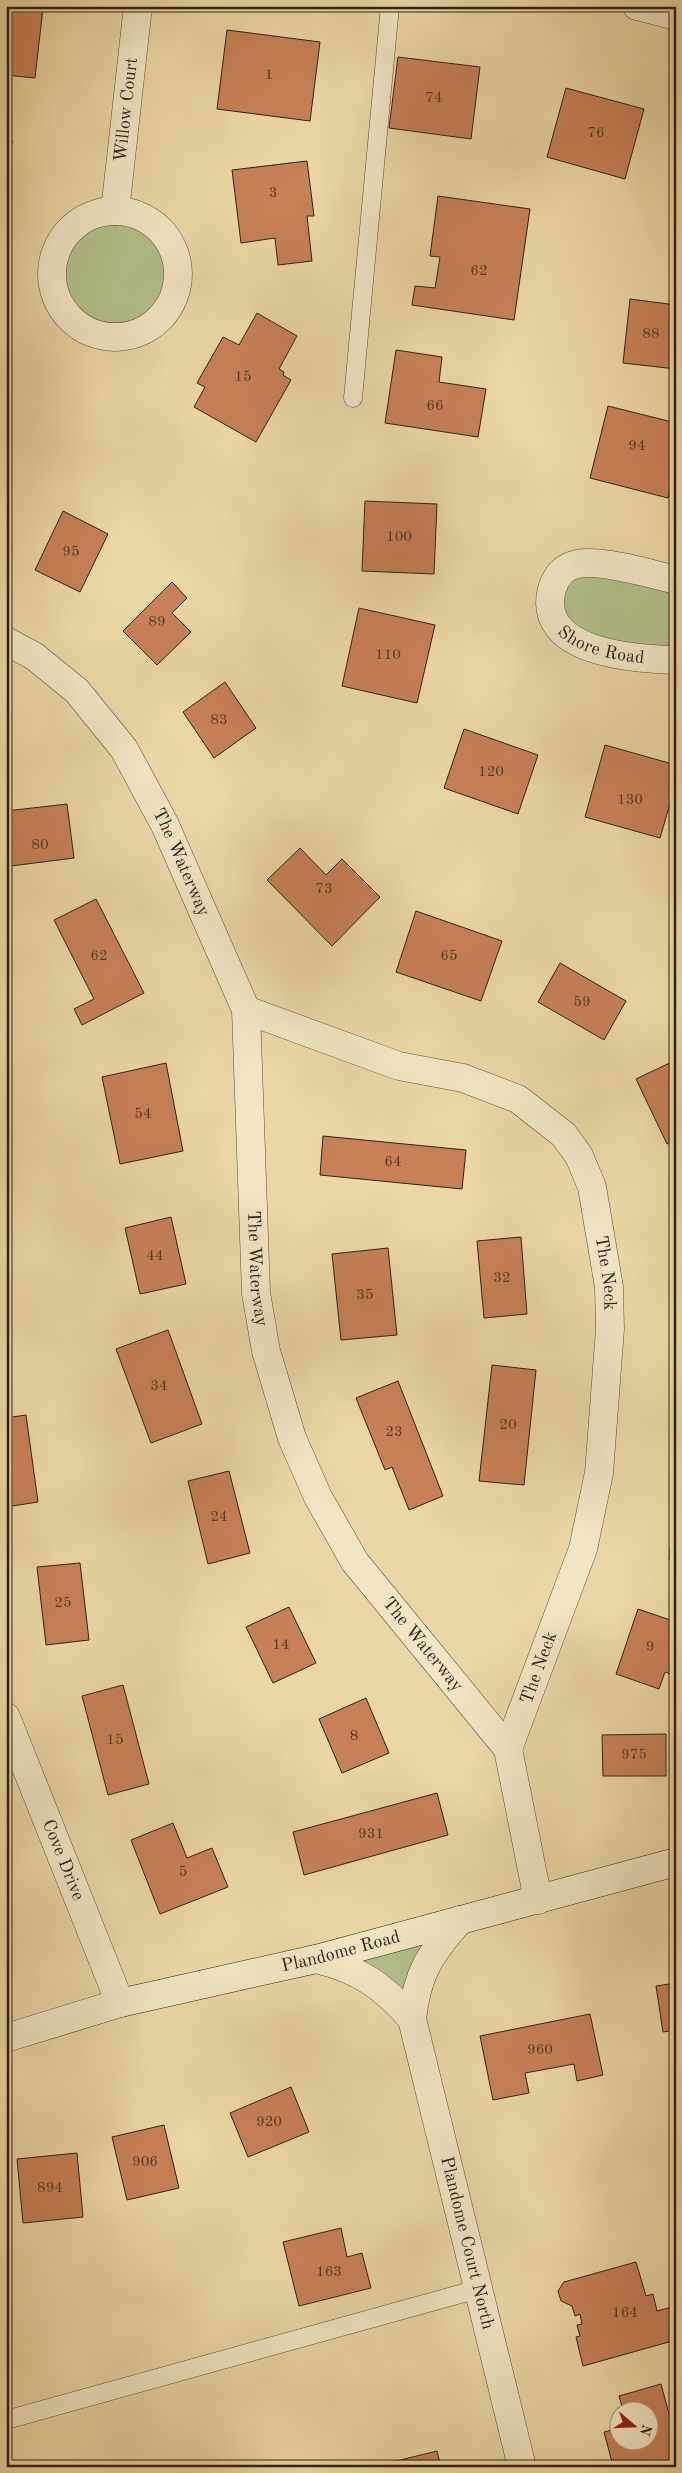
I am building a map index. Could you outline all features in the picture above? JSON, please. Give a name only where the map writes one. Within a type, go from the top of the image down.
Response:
[{"type":"street","name":"Willow Court","points":[[115,211],[138,6]]},
{"type":"street","points":[[115,211],[136,214],[155,225],[169,241],[177,261],[177,282],[171,303],[158,320],[140,332],[119,337],[98,335],[78,326],[64,312],[55,294],[52,274],[55,255],[64,237],[78,223],[95,214],[115,211]]},
{"type":"street","name":"Shore Road","points":[[676,580],[591,563],[575,564],[559,575],[554,583],[550,602],[559,625],[565,634],[579,644],[628,656],[676,660]]},
{"type":"street","name":"The Waterway","points":[[6,641],[34,656],[76,692],[124,749],[165,825],[246,1010],[256,1293],[266,1351],[292,1438],[318,1497],[355,1562],[508,1750],[538,1900]]},
{"type":"street","name":"The Neck","points":[[246,1010],[399,1066],[462,1078],[518,1099],[564,1135],[579,1156],[592,1187],[609,1288],[610,1328],[599,1473],[582,1549],[508,1750]]},
{"type":"street","name":"Cove Drive","points":[[6,1717],[120,2003]]},
{"type":"street","name":"Plandome Road","points":[[6,2038],[120,2003],[316,1959],[676,1862]]},
{"type":"street","name":"Plandome Court North","points":[[460,1920],[440,1942],[425,1966],[415,1991],[412,2019],[522,2467]]},
{"type":"street","name":"Plandome Court North","points":[[316,1959],[343,1966],[368,1978],[391,1996],[412,2019]]},
{"type":"lane","points":[[353,398],[390,6]]},
{"type":"lane","points":[[6,2420],[478,2289]]},
{"type":"green space","points":[[115,211],[139,216],[159,230],[173,250],[178,274],[173,298],[159,318],[139,332],[115,337],[91,332],[71,318],[57,298],[52,274],[57,250],[71,230],[91,216]]},
{"type":"green space","points":[[559,575],[676,580],[676,660],[579,644],[551,592]]},
{"type":"green space","points":[[460,1920],[411,2017],[343,1966]]},
{"type":"building","points":[[6,6],[43,8],[35,78],[6,75]]},
{"type":"building","points":[[227,30],[320,42],[310,121],[217,109]]},
{"type":"building","points":[[398,57],[480,67],[471,139],[389,128]]},
{"type":"building","points":[[566,88],[644,109],[625,179],[547,157]]},
{"type":"building","points":[[6,138],[13,141],[6,160]]},
{"type":"building","points":[[307,161],[314,216],[307,216],[312,261],[278,265],[275,238],[241,243],[232,170]]},
{"type":"building","points":[[438,196],[530,209],[514,320],[412,305],[415,286],[435,288],[440,257],[430,256]]},
{"type":"building","points":[[630,299],[676,305],[676,369],[623,363]]},
{"type":"building","points":[[257,313],[297,336],[279,369],[284,372],[283,375],[291,380],[256,442],[194,407],[205,387],[197,383],[223,337],[239,345]]},
{"type":"building","points":[[396,350],[442,357],[439,382],[486,389],[478,437],[385,423]]},
{"type":"building","points":[[608,406],[676,423],[676,469],[668,498],[590,478]]},
{"type":"building","points":[[365,501],[437,504],[434,574],[362,571]]},
{"type":"building","points":[[63,511],[108,534],[80,592],[35,570]]},
{"type":"building","points":[[172,582],[187,598],[172,613],[191,632],[157,665],[123,631]]},
{"type":"building","points":[[359,608],[435,625],[417,703],[342,686]]},
{"type":"building","points":[[225,682],[256,728],[214,758],[183,712]]},
{"type":"building","points":[[464,729],[538,755],[518,814],[444,788]]},
{"type":"building","points":[[605,745],[676,765],[676,783],[660,838],[585,817]]},
{"type":"building","points":[[67,804],[74,858],[11,866],[6,811]]},
{"type":"building","points":[[300,848],[326,875],[342,859],[380,897],[332,946],[267,880]]},
{"type":"building","points":[[96,899],[144,993],[82,1025],[74,1009],[94,999],[54,920]]},
{"type":"building","points":[[416,911],[502,941],[481,1001],[396,972]]},
{"type":"building","points":[[560,963],[626,1001],[604,1040],[538,1002]]},
{"type":"building","points":[[676,1060],[676,1140],[667,1144],[636,1079]]},
{"type":"building","points":[[166,1063],[183,1151],[120,1164],[102,1077]]},
{"type":"building","points":[[323,1136],[466,1150],[462,1189],[320,1175]]},
{"type":"building","points":[[171,1217],[186,1284],[140,1294],[125,1228]]},
{"type":"building","points":[[521,1237],[527,1314],[484,1318],[477,1241]]},
{"type":"building","points":[[388,1248],[397,1335],[341,1340],[332,1254]]},
{"type":"building","points":[[168,1330],[202,1424],[151,1443],[116,1349]]},
{"type":"building","points":[[492,1365],[536,1370],[524,1485],[479,1481]]},
{"type":"building","points":[[398,1381],[443,1496],[409,1510],[392,1467],[385,1470],[356,1398]]},
{"type":"building","points":[[26,1415],[38,1502],[6,1507],[6,1418]]},
{"type":"building","points":[[229,1471],[250,1553],[208,1564],[188,1481]]},
{"type":"building","points":[[676,1487],[676,1560],[669,1559]]},
{"type":"building","points":[[80,1563],[89,1640],[46,1645],[37,1567]]},
{"type":"building","points":[[289,1607],[316,1663],[273,1683],[246,1627]]},
{"type":"building","points":[[638,1609],[676,1622],[676,1676],[665,1672],[659,1689],[616,1674]]},
{"type":"building","points":[[123,1685],[149,1784],[108,1795],[82,1696]]},
{"type":"building","points":[[366,1698],[389,1753],[342,1773],[319,1719]]},
{"type":"building","points":[[666,1734],[666,1776],[603,1776],[602,1735]]},
{"type":"building","points":[[437,1793],[448,1835],[304,1875],[293,1832]]},
{"type":"building","points":[[173,1823],[187,1858],[212,1848],[228,1887],[160,1914],[131,1840]]},
{"type":"building","points":[[676,1983],[676,2030],[663,2032],[656,1986]]},
{"type":"building","points":[[590,2014],[603,2075],[577,2081],[574,2064],[525,2073],[529,2093],[493,2100],[480,2036]]},
{"type":"building","points":[[291,2087],[309,2132],[248,2157],[230,2113]]},
{"type":"building","points":[[164,2125],[179,2188],[127,2200],[112,2137]]},
{"type":"building","points":[[77,2153],[83,2217],[23,2223],[17,2159]]},
{"type":"building","points":[[341,2228],[347,2257],[362,2253],[371,2288],[299,2306],[283,2242]]},
{"type":"building","points":[[636,2262],[646,2296],[653,2294],[657,2311],[676,2306],[676,2340],[583,2366],[576,2337],[580,2336],[577,2325],[582,2324],[580,2314],[575,2316],[572,2306],[561,2301],[558,2291],[564,2282]]},
{"type":"building","points":[[661,2384],[669,2414],[676,2412],[676,2450],[674,2450],[676,2467],[609,2467],[613,2466],[604,2432],[610,2430],[610,2450],[660,2450],[660,2400],[620,2400],[619,2396]]},
{"type":"building","points":[[437,2451],[441,2467],[389,2467],[388,2463]]}]
